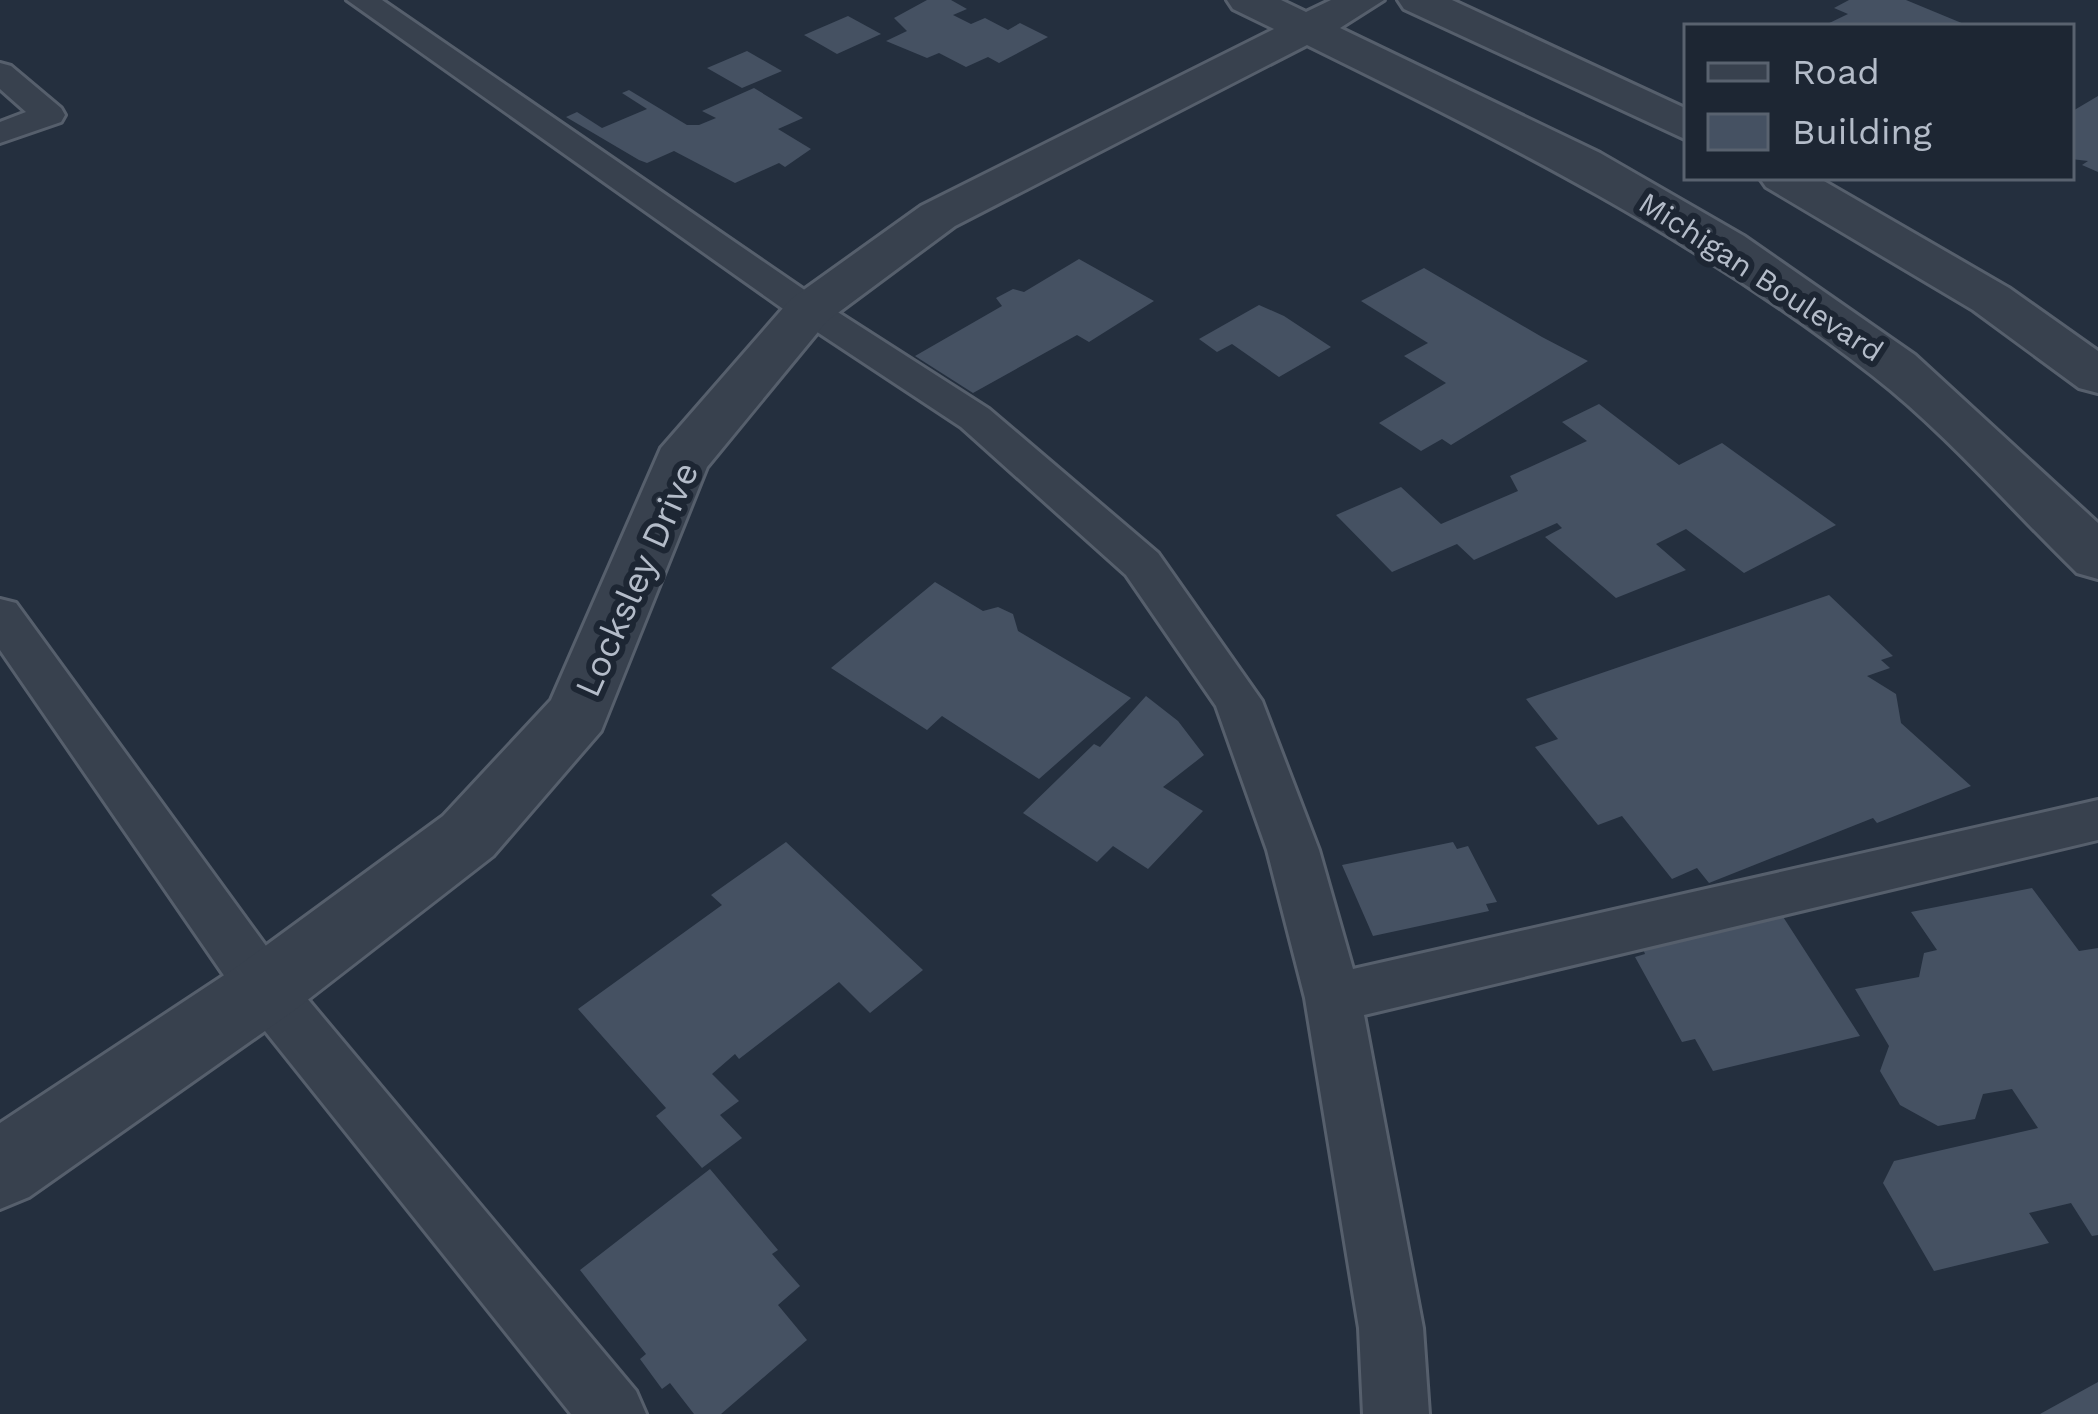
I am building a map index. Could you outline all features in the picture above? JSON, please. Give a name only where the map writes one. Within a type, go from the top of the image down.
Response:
[{"type":"street","name":"Michigan Boulevard","points":[[1247,0],[1583,163],[1726,247],[1896,367],[2098,558]]},
{"type":"street","name":"Locksley Drive","points":[[0,1170],[265,989],[468,836],[578,713],[681,461],[809,310],[938,216],[1363,0]]},
{"type":"street","points":[[1419,0],[1684,125]]},
{"type":"street","points":[[1788,180],[1991,299],[2098,376]]},
{"type":"lane","points":[[362,0],[809,310],[975,418],[1142,564],[1238,701],[1293,850],[1333,998],[1391,1328],[1396,1414]]},
{"type":"lane","points":[[0,73],[49,115],[0,133]]},
{"type":"lane","points":[[0,615],[265,989],[613,1414]]},
{"type":"lane","points":[[1333,998],[2098,820]]},
{"type":"building","points":[[927,0],[951,0],[967,9],[953,15],[971,24],[985,18],[1008,30],[1020,23],[1048,37],[999,63],[988,57],[966,67],[939,53],[927,58],[886,41],[907,31],[894,18]]},
{"type":"building","points":[[1849,0],[1906,0],[1964,24],[1827,24],[1848,14],[1834,8]]},
{"type":"building","points":[[848,16],[881,34],[837,54],[804,35]]},
{"type":"building","points":[[747,51],[782,71],[742,88],[707,68]]},
{"type":"building","points":[[754,88],[803,118],[778,129],[811,149],[785,167],[779,163],[735,183],[674,151],[647,163],[639,160],[566,117],[577,112],[602,128],[647,109],[622,93],[629,90],[687,125],[699,125],[716,118],[702,111]]},
{"type":"building","points":[[2098,96],[2098,172],[2082,165],[2088,161],[2074,159],[2074,110]]},
{"type":"building","points":[[1079,259],[1154,301],[1089,342],[1077,335],[973,393],[915,356],[1002,306],[996,298],[1013,289],[1024,292]]},
{"type":"building","points":[[1424,268],[1588,361],[1451,445],[1442,439],[1421,451],[1379,423],[1446,383],[1404,356],[1428,343],[1361,301]]},
{"type":"building","points":[[1259,305],[1331,347],[1279,377],[1232,344],[1217,352],[1199,339]]},
{"type":"building","points":[[1599,404],[1679,465],[1722,443],[1836,525],[1744,573],[1686,529],[1656,544],[1686,570],[1616,598],[1545,537],[1562,528],[1557,523],[1474,560],[1457,544],[1392,572],[1336,515],[1401,487],[1441,524],[1518,491],[1510,476],[1587,441],[1562,422]]},
{"type":"building","points":[[935,582],[983,611],[998,607],[1013,614],[1018,631],[1131,698],[1039,779],[942,716],[927,730],[831,668]]},
{"type":"building","points":[[1829,595],[1893,656],[1881,660],[1890,668],[1867,676],[1896,694],[1901,723],[1971,786],[1877,823],[1873,818],[1709,883],[1697,868],[1672,879],[1622,816],[1598,825],[1535,747],[1558,739],[1526,699]]},
{"type":"building","points":[[1146,696],[1178,721],[1204,755],[1163,787],[1203,811],[1148,869],[1113,846],[1097,862],[1023,813],[1094,744],[1100,747]]},
{"type":"building","points":[[786,842],[923,970],[870,1013],[839,982],[739,1059],[735,1054],[712,1074],[739,1101],[720,1115],[742,1138],[702,1168],[656,1116],[666,1108],[578,1009],[722,905],[711,895]]},
{"type":"building","points":[[1453,842],[1457,849],[1468,846],[1497,902],[1486,904],[1489,911],[1373,936],[1342,865]]},
{"type":"building","points":[[2032,888],[2079,951],[2098,948],[2098,1235],[2092,1236],[2071,1203],[2029,1213],[2049,1243],[1934,1271],[1883,1183],[1894,1161],[2038,1128],[2012,1089],[1983,1094],[1975,1119],[1938,1126],[1900,1105],[1880,1071],[1889,1046],[1855,989],[1919,977],[1924,953],[1937,950],[1911,912]]},
{"type":"building","points":[[1778,909],[1860,1036],[1713,1071],[1695,1039],[1682,1042],[1635,957],[1645,954],[1641,943]]},
{"type":"building","points":[[710,1169],[778,1250],[772,1254],[800,1286],[778,1305],[807,1340],[721,1414],[694,1414],[670,1383],[662,1389],[640,1359],[646,1354],[580,1270]]},
{"type":"building","points":[[2098,1382],[2098,1414],[2040,1414]]}]
